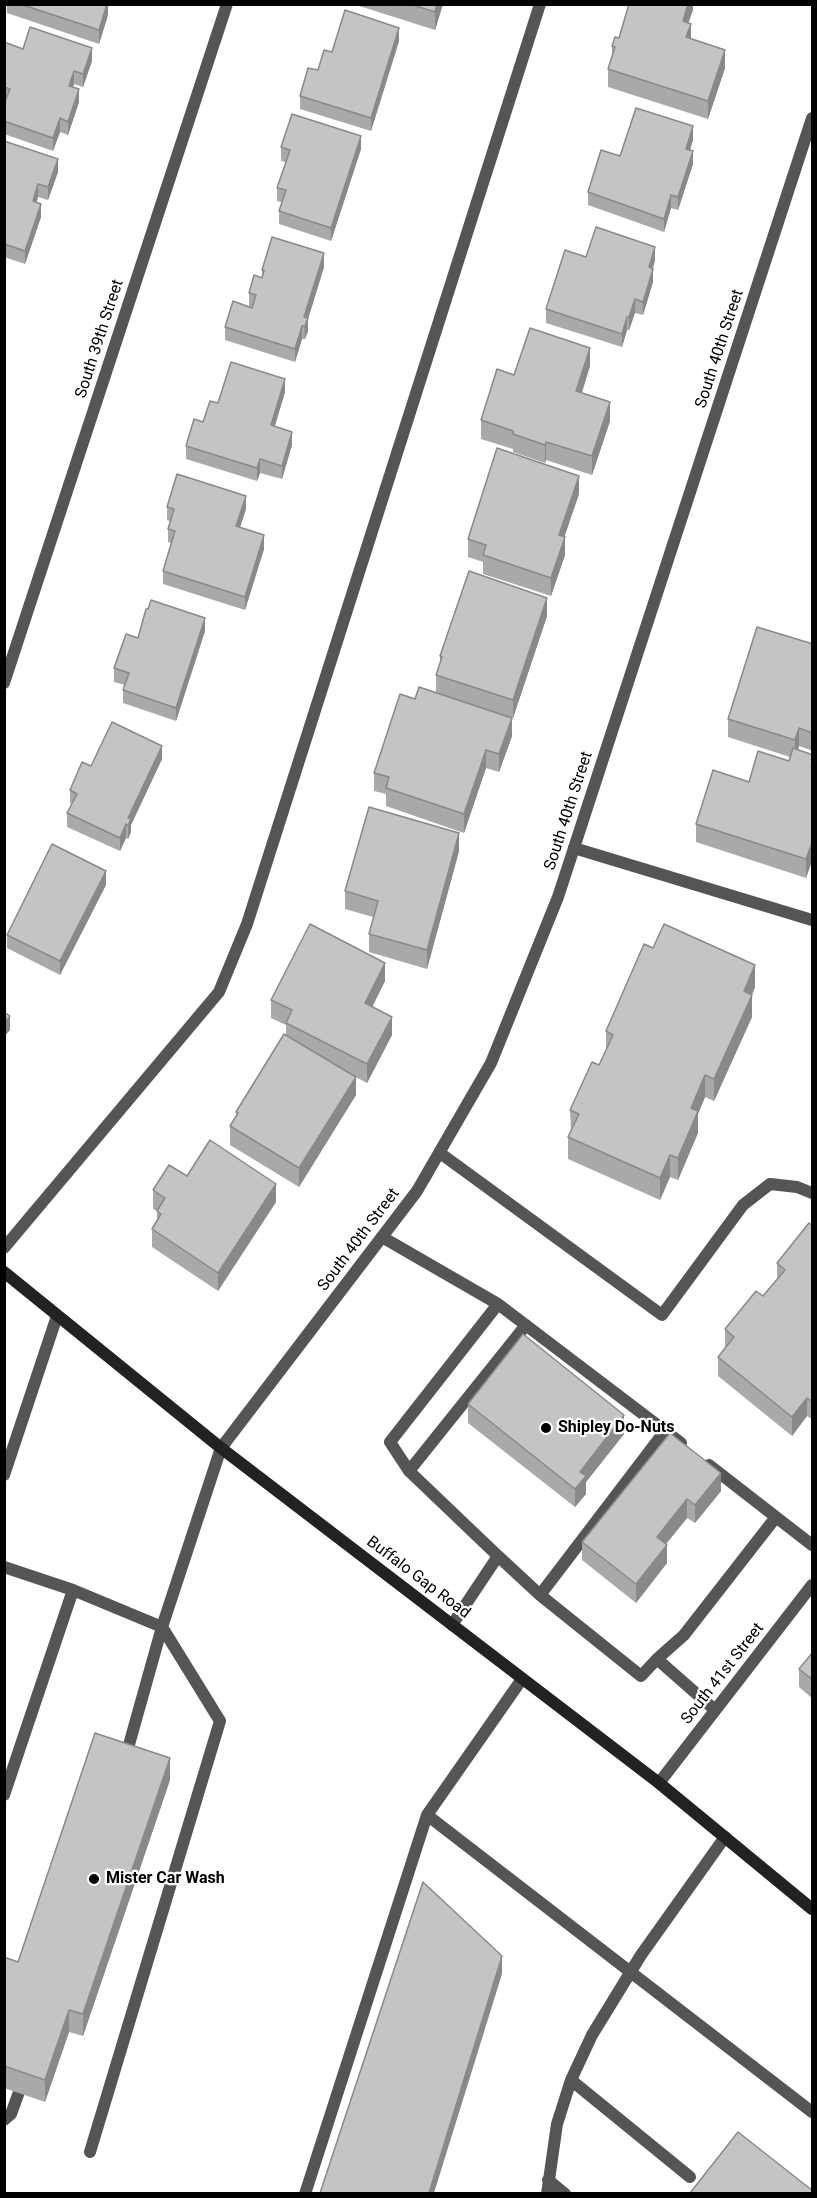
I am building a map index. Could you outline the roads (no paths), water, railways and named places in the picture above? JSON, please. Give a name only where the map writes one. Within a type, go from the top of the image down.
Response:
[{"type":"main road","name":"Buffalo Gap Road","points":[[4,1272],[221,1448],[659,1783],[813,1909]]},
{"type":"street","name":"South 39th Street","points":[[4,684],[227,4]]},
{"type":"street","points":[[4,1248],[219,992],[247,924],[540,4]]},
{"type":"street","name":"South 40th Street","points":[[123,1764],[162,1627],[221,1448],[417,1191],[491,1063],[558,897],[813,118]]},
{"type":"street","points":[[574,848],[813,920]]},
{"type":"street","points":[[440,1153],[662,1315],[743,1205],[770,1184],[797,1187],[813,1193]]},
{"type":"street","points":[[382,1237],[498,1304],[813,1545]]},
{"type":"street","points":[[498,1304],[390,1442],[409,1471],[498,1556],[540,1595],[641,1676],[684,1635],[776,1517]]},
{"type":"street","points":[[4,1475],[57,1316]]},
{"type":"street","points":[[409,1471],[526,1325]]},
{"type":"street","points":[[540,1595],[665,1431]]},
{"type":"street","points":[[452,1625],[498,1556]]},
{"type":"street","points":[[4,1567],[73,1590],[162,1627],[220,1721],[90,2152]]},
{"type":"street","name":"South 41st Street","points":[[659,1783],[813,1585]]},
{"type":"street","points":[[4,1796],[73,1590]]},
{"type":"street","points":[[657,1659],[715,1710]]},
{"type":"street","points":[[305,2193],[428,1815],[522,1679]]},
{"type":"street","points":[[428,1815],[813,2112]]},
{"type":"street","points":[[547,2193],[557,2124],[571,2080],[592,2035],[630,1973],[725,1837]]},
{"type":"street","points":[[571,2080],[690,2177]]},
{"type":"street","points":[[4,2120],[10,2114],[19,2092]]},
{"type":"street","points":[[548,2180],[565,2193]]},
{"type":"place","name":"Shipley Do-Nuts","points":[[546,1428]]},
{"type":"place","name":"Mister Car Wash","points":[[94,1879]]}]
